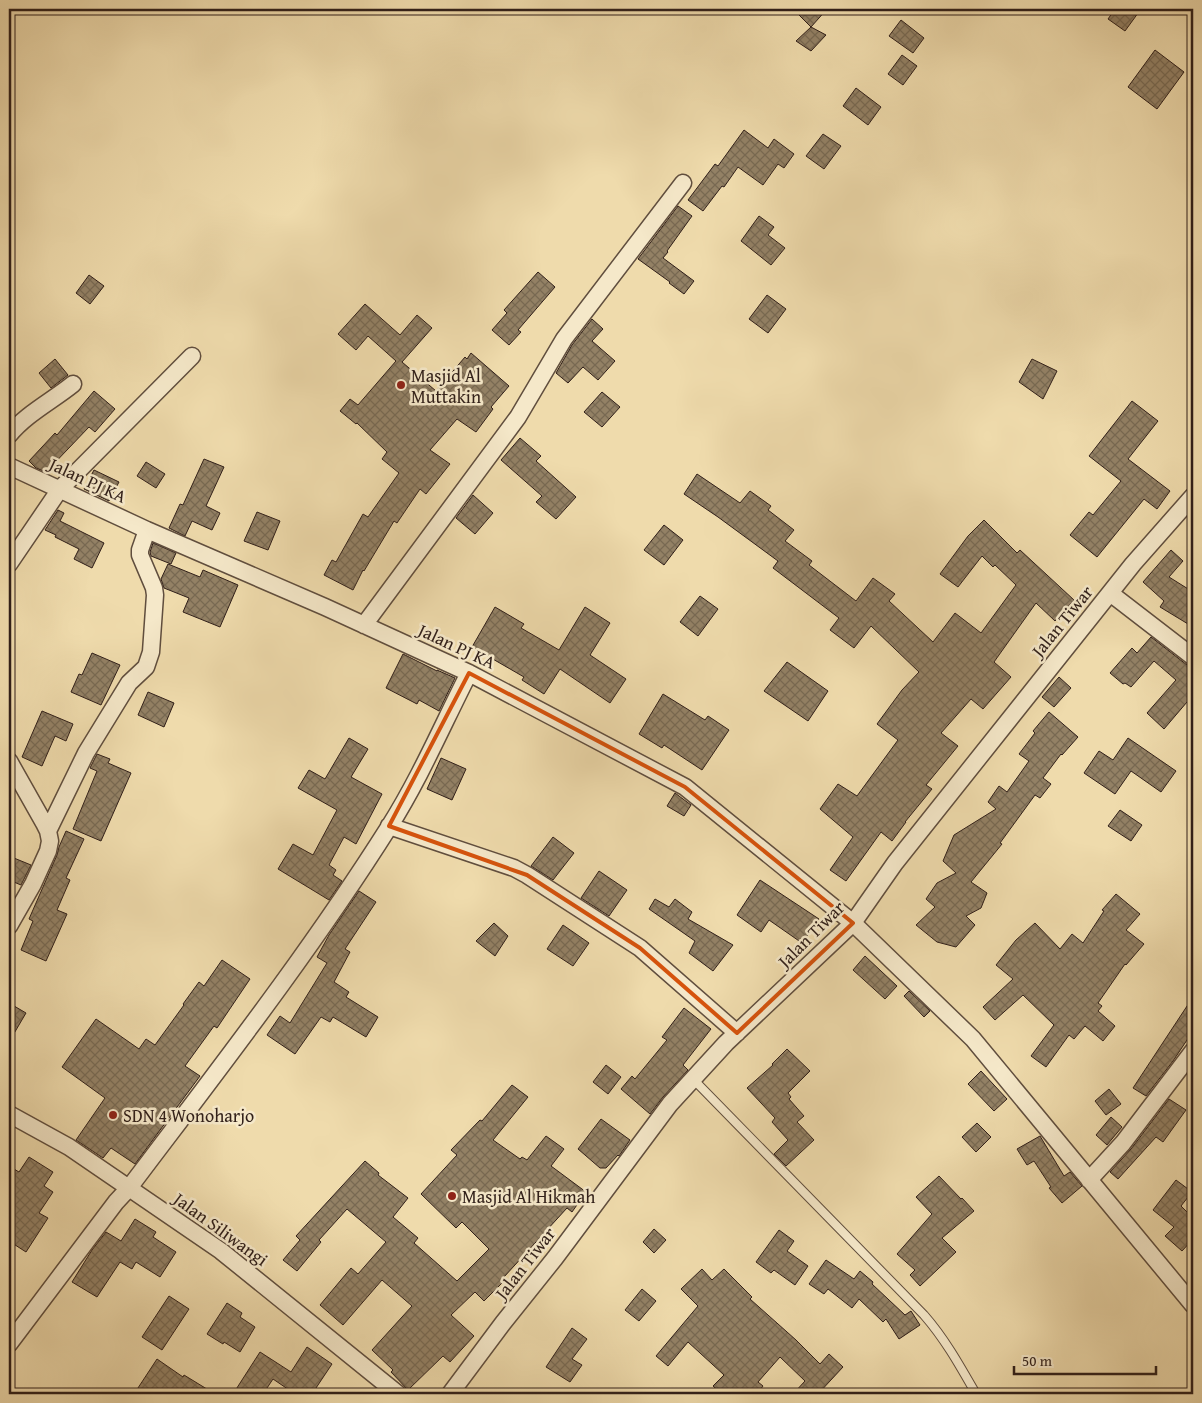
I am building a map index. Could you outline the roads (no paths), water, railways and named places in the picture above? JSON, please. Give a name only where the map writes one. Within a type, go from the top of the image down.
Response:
[{"type":"street","points":[[364,625],[518,417],[564,339],[683,183]]},
{"type":"street","points":[[9,564],[60,489],[192,356]]},
{"type":"street","points":[[9,435],[37,410],[73,384]]},
{"type":"street","name":"Jalan PJ KA","points":[[9,466],[147,530],[469,673],[684,786],[853,924],[973,1039],[1193,1305]]},
{"type":"street","name":"Jalan Tiwar","points":[[450,1394],[670,1104],[737,1033],[853,924],[895,863],[1133,564],[1193,496]]},
{"type":"street","points":[[48,831],[86,753],[130,683],[146,667],[149,660],[155,595],[154,588],[140,555],[147,530]]},
{"type":"street","points":[[1110,593],[1193,657]]},
{"type":"street","points":[[9,1344],[294,968],[389,826],[417,776],[469,673]]},
{"type":"street","points":[[9,761],[48,831],[50,842],[48,851],[33,884],[9,926]]},
{"type":"street","points":[[389,826],[514,868],[526,875],[645,952],[737,1033]]},
{"type":"street","points":[[1089,1180],[1123,1143],[1193,1051]]},
{"type":"street","name":"Jalan Siliwangi","points":[[9,1114],[69,1147],[222,1251],[398,1394]]},
{"type":"lane","points":[[693,1079],[924,1314],[950,1348],[976,1394]]},
{"type":"place","name":"Masjid Al Muttakin","points":[[401,385]]},
{"type":"place","name":"SDN 4 Wonoharjo","points":[[113,1115]]},
{"type":"place","name":"Masjid Al Hikmah","points":[[452,1196]]}]
